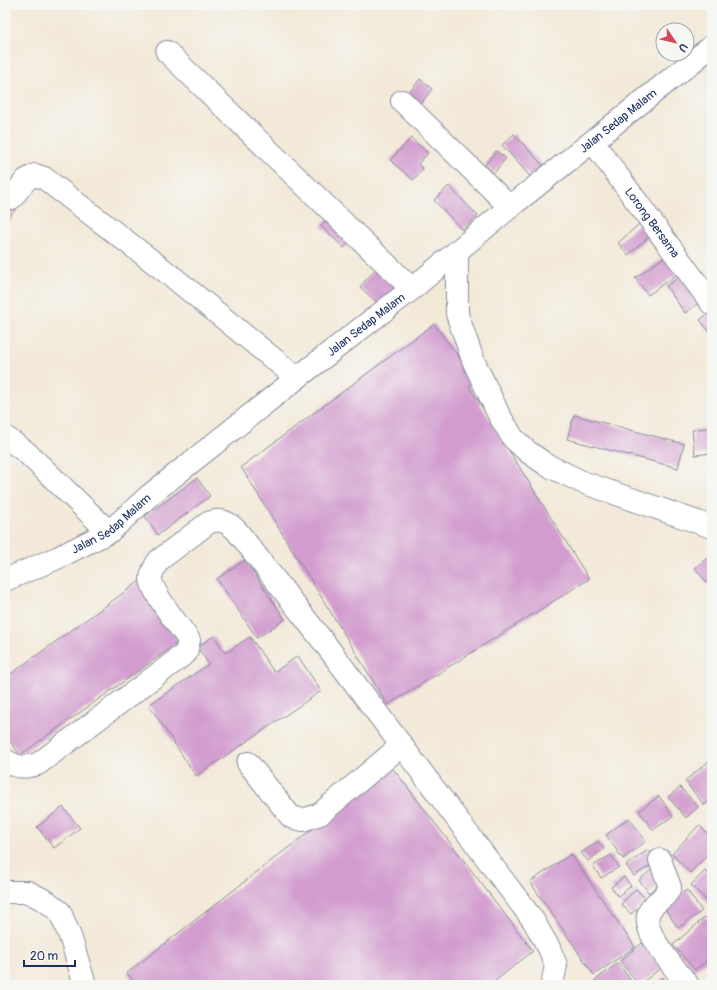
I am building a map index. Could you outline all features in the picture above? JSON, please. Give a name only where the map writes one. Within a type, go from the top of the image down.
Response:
[{"type":"street","name":"Jalan Sedap Malam","points":[[5,580],[56,558],[109,532],[150,495],[456,254],[510,207],[712,46]]},
{"type":"street","points":[[167,52],[412,289]]},
{"type":"street","points":[[402,101],[510,207]]},
{"type":"street","name":"Lorong Bersama","points":[[593,142],[712,304]]},
{"type":"street","points":[[12,198],[26,180],[35,175],[44,178],[174,278],[297,378]]},
{"type":"street","points":[[456,254],[457,314],[472,360],[498,415],[513,438],[528,452],[547,465],[582,482],[712,527]]},
{"type":"street","points":[[5,437],[26,452],[109,532]]},
{"type":"street","points":[[5,760],[14,766],[26,768],[38,764],[186,653],[189,640],[154,589],[151,578],[153,569],[158,562],[208,523],[215,520],[222,520],[230,524],[237,531],[402,745],[533,920],[549,948],[556,965],[552,985]]},
{"type":"street","points":[[248,763],[291,817],[303,820],[320,814],[402,745]]},
{"type":"street","points":[[660,860],[670,887],[666,895],[654,903],[646,920],[652,936],[688,985]]},
{"type":"street","points":[[5,892],[28,892],[46,901],[60,912],[71,939],[85,985]]},
{"type":"building","points":[[420,79],[432,89],[417,109],[404,99]]},
{"type":"building","points":[[514,134],[548,171],[536,183],[502,145]]},
{"type":"building","points":[[411,138],[428,153],[418,164],[423,169],[413,180],[390,160]]},
{"type":"building","points":[[496,151],[506,158],[494,173],[485,165]]},
{"type":"building","points":[[449,186],[478,216],[462,230],[434,200]]},
{"type":"building","points":[[5,200],[16,209],[5,222]]},
{"type":"building","points":[[332,214],[355,235],[344,248],[321,226]]},
{"type":"building","points":[[639,224],[650,236],[628,255],[618,243]]},
{"type":"building","points":[[667,255],[680,272],[648,295],[635,278]]},
{"type":"building","points":[[379,265],[401,285],[382,307],[360,287]]},
{"type":"building","points":[[685,273],[703,300],[685,313],[666,286]]},
{"type":"building","points":[[712,311],[712,335],[700,320]]},
{"type":"building","points":[[434,324],[476,380],[469,386],[589,579],[388,705],[241,467]]},
{"type":"building","points":[[574,415],[684,444],[678,468],[567,439]]},
{"type":"building","points":[[712,427],[712,453],[695,455],[692,430]]},
{"type":"building","points":[[197,478],[210,496],[158,535],[145,516]]},
{"type":"building","points":[[712,554],[712,589],[695,568]]},
{"type":"building","points":[[245,560],[285,619],[257,638],[217,579]]},
{"type":"building","points":[[140,581],[182,640],[20,755],[5,734],[5,678]]},
{"type":"building","points":[[214,636],[225,653],[250,637],[274,672],[298,656],[321,691],[196,776],[149,705],[209,664],[197,647]]},
{"type":"building","points":[[710,760],[712,762],[712,799],[704,805],[685,781]]},
{"type":"building","points":[[392,767],[533,951],[490,985],[136,985],[127,973]]},
{"type":"building","points":[[680,787],[698,807],[686,818],[668,797]]},
{"type":"building","points":[[659,796],[673,816],[653,830],[639,811]]},
{"type":"building","points":[[63,807],[80,828],[54,848],[37,827]]},
{"type":"building","points":[[629,818],[646,841],[623,859],[606,835]]},
{"type":"building","points":[[699,825],[712,838],[712,850],[690,873],[672,854]]},
{"type":"building","points":[[598,841],[604,849],[588,861],[581,853]]},
{"type":"building","points":[[648,850],[656,862],[634,876],[626,865]]},
{"type":"building","points":[[571,854],[635,947],[594,975],[530,882]]},
{"type":"building","points":[[611,855],[619,867],[601,878],[593,866]]},
{"type":"building","points":[[654,868],[664,880],[649,893],[639,880]]},
{"type":"building","points":[[705,871],[712,878],[711,905],[691,885]]},
{"type":"building","points":[[624,877],[631,886],[618,896],[611,887]]},
{"type":"building","points":[[636,889],[647,900],[631,914],[621,904]]},
{"type":"building","points":[[687,890],[702,911],[678,928],[663,906]]},
{"type":"building","points":[[705,917],[712,925],[712,956],[695,970],[673,945]]},
{"type":"building","points":[[642,943],[661,968],[639,985],[620,961]]},
{"type":"building","points":[[618,963],[634,985],[589,985]]},
{"type":"building","points":[[663,977],[670,985],[655,985]]}]
